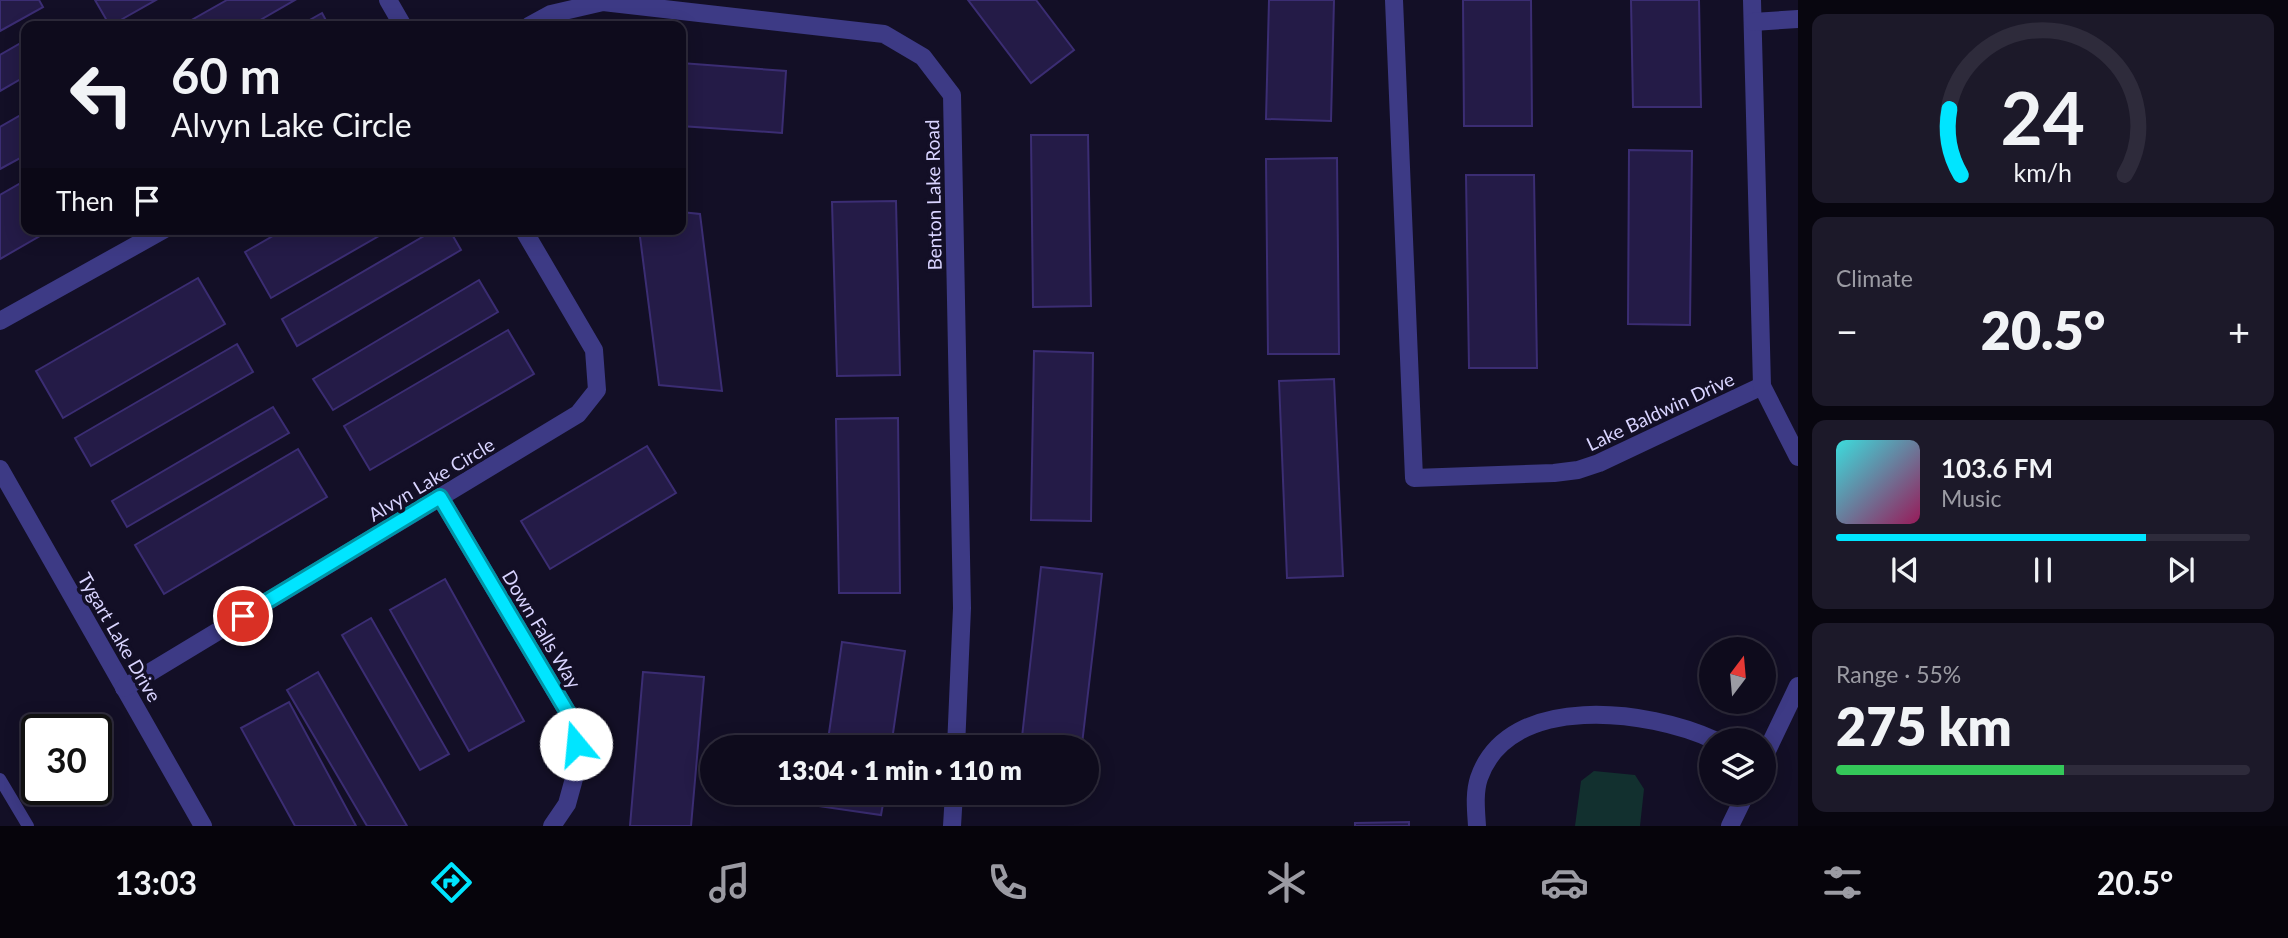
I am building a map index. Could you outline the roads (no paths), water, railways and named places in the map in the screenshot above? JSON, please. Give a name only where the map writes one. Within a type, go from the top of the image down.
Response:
[{"type":"street","points":[[388,0],[400,21]]},
{"type":"street","name":"Lake Baldwin Drive","points":[[1394,0],[1414,478],[1578,470],[1599,463],[1762,386],[1752,0]]},
{"type":"street","name":"Benton Lake Road","points":[[538,21],[551,14],[603,2],[884,34],[923,57],[951,95],[962,608],[957,735]]},
{"type":"street","points":[[1753,22],[1798,19]]},
{"type":"street","points":[[0,321],[154,235]]},
{"type":"street","name":"Alvyn Lake Circle","points":[[124,688],[578,414],[597,390],[594,350],[527,235]]},
{"type":"street","points":[[1762,386],[1798,457]]},
{"type":"street","name":"Tygart Lake Drive","points":[[0,469],[203,826]]},
{"type":"street","name":"Down Falls Way","points":[[440,497],[574,723],[578,764],[567,804],[552,826]]},
{"type":"street","points":[[1776,732],[1798,685]]},
{"type":"street","points":[[1477,826],[1476,788],[1486,761],[1514,733],[1529,726],[1589,714],[1660,722],[1699,733]]},
{"type":"street","points":[[952,826],[953,805]]},
{"type":"street","points":[[1730,826],[1740,805]]},
{"type":"lane","points":[[0,779],[28,826]]}]
